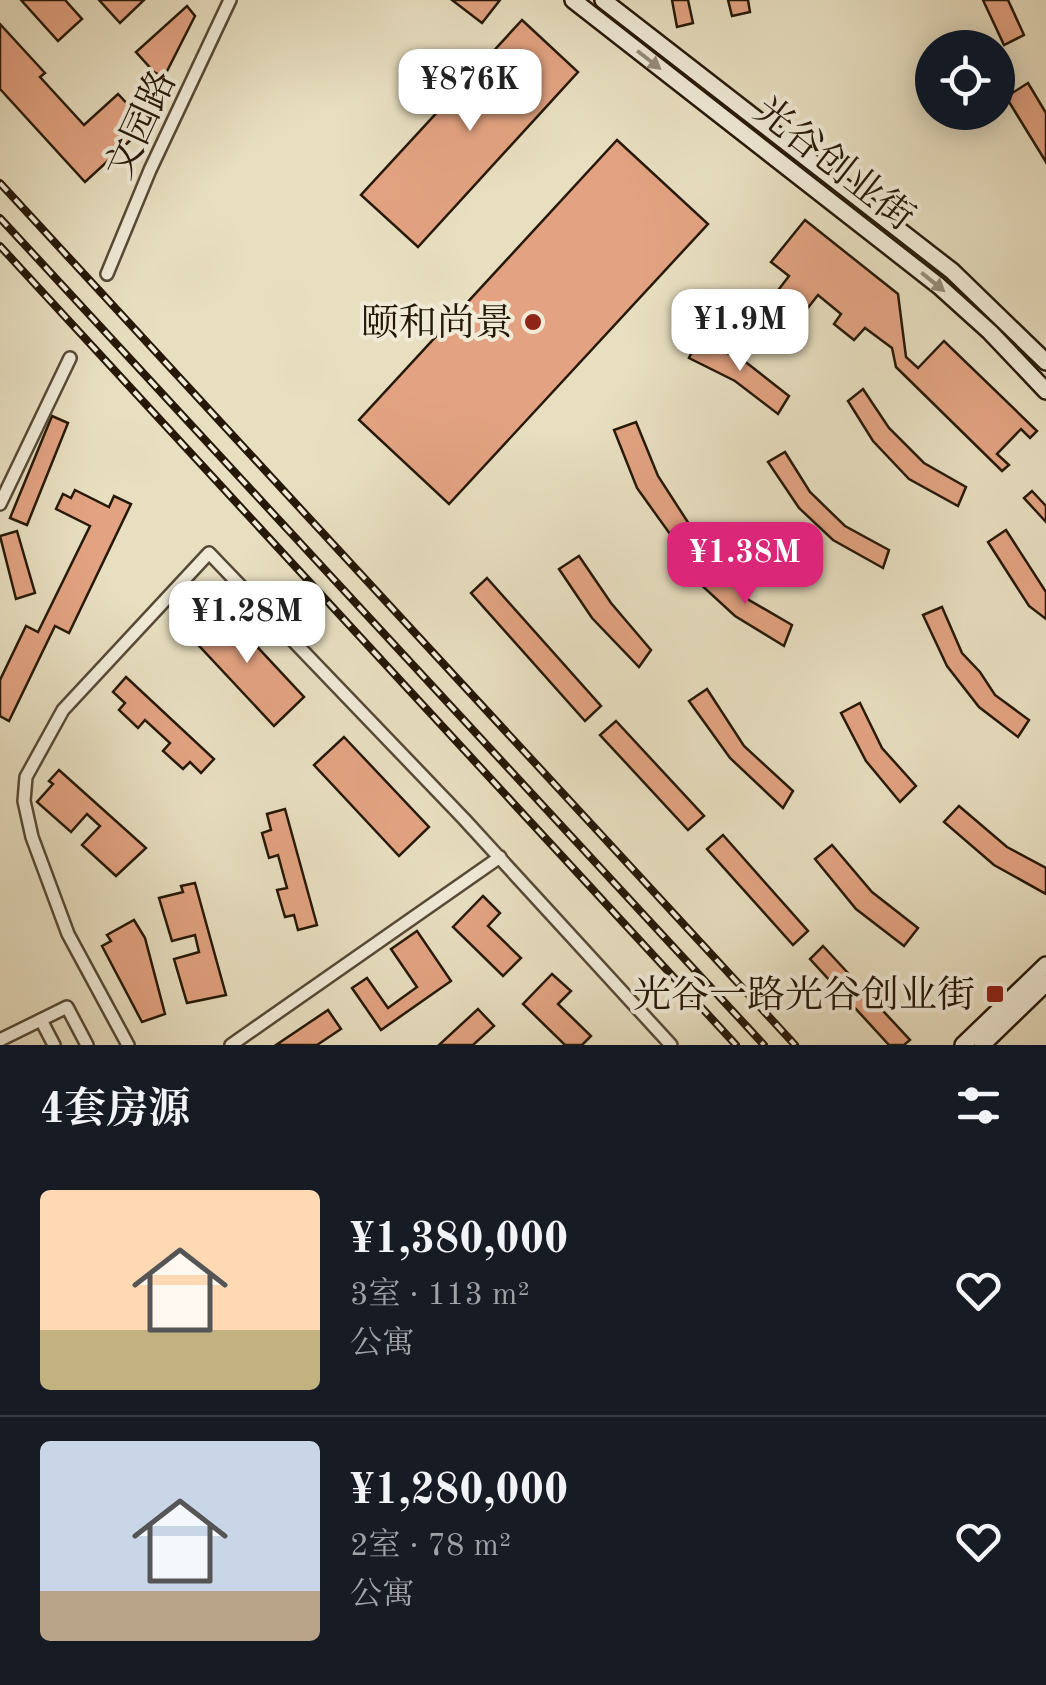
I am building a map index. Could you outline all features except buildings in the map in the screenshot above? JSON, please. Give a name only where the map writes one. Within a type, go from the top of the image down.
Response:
[{"type":"main road","name":"光谷创业街","points":[[572,0],[940,286],[1046,391]]},
{"type":"main road","name":"光谷创业街","points":[[603,0],[952,271],[1046,362]]},
{"type":"main road","points":[[964,1045],[1046,965]]},
{"type":"main road","points":[[982,1045],[1046,984]]},
{"type":"street","name":"文园路","points":[[108,274],[150,170],[230,0]]},
{"type":"street","points":[[0,504],[70,358]]},
{"type":"street","points":[[128,1045],[68,934],[32,837],[24,801],[26,777],[64,710],[209,553],[500,857],[671,1045]]},
{"type":"street","points":[[231,1045],[500,857]]},
{"type":"street","points":[[0,1040],[17,1039],[41,1020],[67,1007],[87,1045]]},
{"type":"street","points":[[41,1020],[54,1045]]},
{"type":"railway","points":[[0,183],[795,1045]]},
{"type":"railway","points":[[0,218],[764,1045]]},
{"type":"railway","points":[[0,246],[736,1045]]},
{"type":"place","name":"颐和尚景","points":[[533,322]]},
{"type":"place","name":"光谷一路光谷创业街","points":[[995,994]]}]
